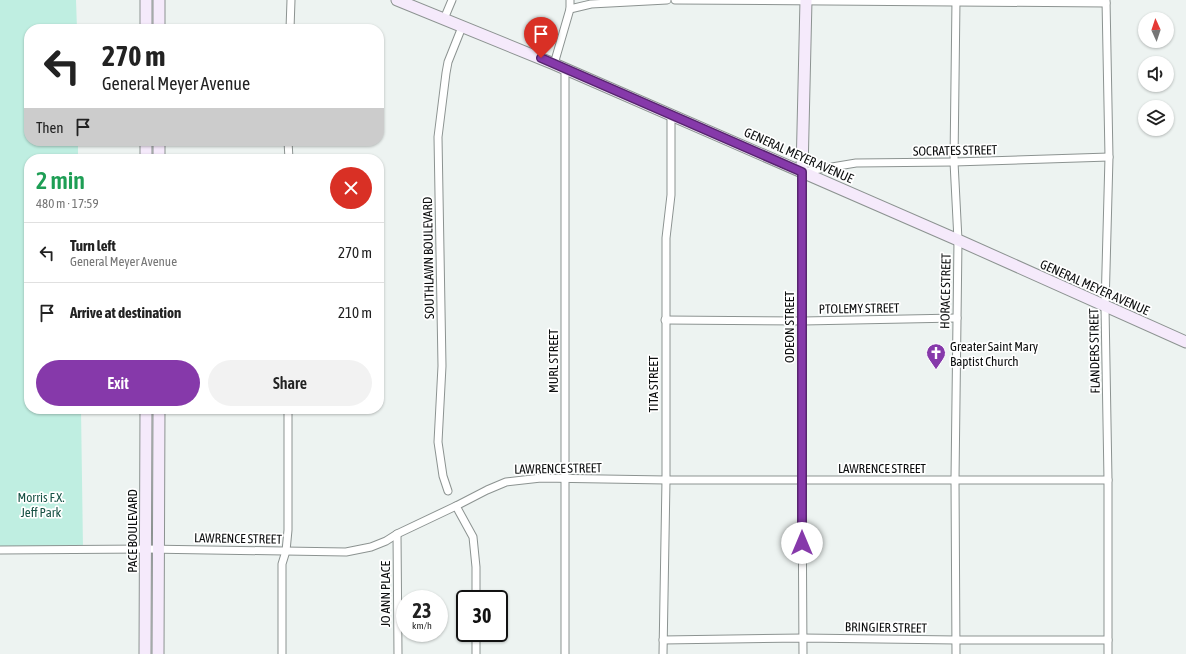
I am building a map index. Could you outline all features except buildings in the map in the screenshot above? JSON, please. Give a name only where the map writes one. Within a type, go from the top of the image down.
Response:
[{"type":"main road","points":[[146,0],[146,24]]},
{"type":"main road","points":[[159,0],[159,24]]},
{"type":"main road","name":"GENERAL MEYER AVENUE","points":[[397,0],[554,64],[958,240],[1186,342]]},
{"type":"main road","name":"ODEON STREET","points":[[802,172],[806,1]]},
{"type":"main road","name":"PACE BOULEVARD","points":[[145,654],[146,414]]},
{"type":"main road","name":"PACE BOULEVARD","points":[[158,654],[159,414]]},
{"type":"street","points":[[290,24],[291,0]]},
{"type":"street","points":[[444,19],[452,0]]},
{"type":"street","points":[[554,64],[570,9],[570,0]]},
{"type":"street","points":[[570,9],[591,4],[667,0]]},
{"type":"street","points":[[675,0],[1106,2]]},
{"type":"street","name":"HORACE STREET","points":[[956,1],[954,162],[958,240],[955,479],[956,654]]},
{"type":"street","name":"FLANDERS STREET","points":[[1106,2],[1109,158],[1105,307],[1108,480],[1108,654]]},
{"type":"street","name":"SOUTHLAWN BOULEVARD","points":[[448,491],[443,476],[438,442],[442,366],[438,137],[448,62],[462,27]]},
{"type":"street","name":"MURL STREET","points":[[565,69],[565,654]]},
{"type":"street","name":"TITA STREET","points":[[664,654],[666,238],[671,196],[671,115]]},
{"type":"street","name":"SOCRATES STREET","points":[[802,172],[856,163],[1109,158]]},
{"type":"street","name":"ODEON STREET","points":[[802,172],[803,654]]},
{"type":"street","name":"PTOLEMY STREET","points":[[665,320],[803,321],[957,318]]},
{"type":"street","points":[[282,654],[282,564],[286,551],[288,530],[288,414]]},
{"type":"street","name":"LAWRENCE STREET","points":[[0,550],[158,549],[346,552],[371,547],[386,541],[397,534],[506,482],[541,478],[666,480],[1108,480]]},
{"type":"street","points":[[456,506],[473,537],[476,567],[476,590]]},
{"type":"street","name":"JO ANN PLACE","points":[[397,534],[398,654]]},
{"type":"street","name":"BRINGIER STREET","points":[[664,640],[803,638],[1108,640]]},
{"type":"street","points":[[476,642],[476,654]]},
{"type":"green space","name":"Morris F.X. Jeff Park","points":[[0,0],[76,0],[77,24],[24,24],[24,146],[78,146],[78,154],[24,154],[24,414],[81,414],[83,549],[0,549]]},
{"type":"place","name":"Greater Saint Mary Baptist Church","points":[[936,370]]},
{"type":"route","points":[[541,58],[802,172],[802,543]]}]
